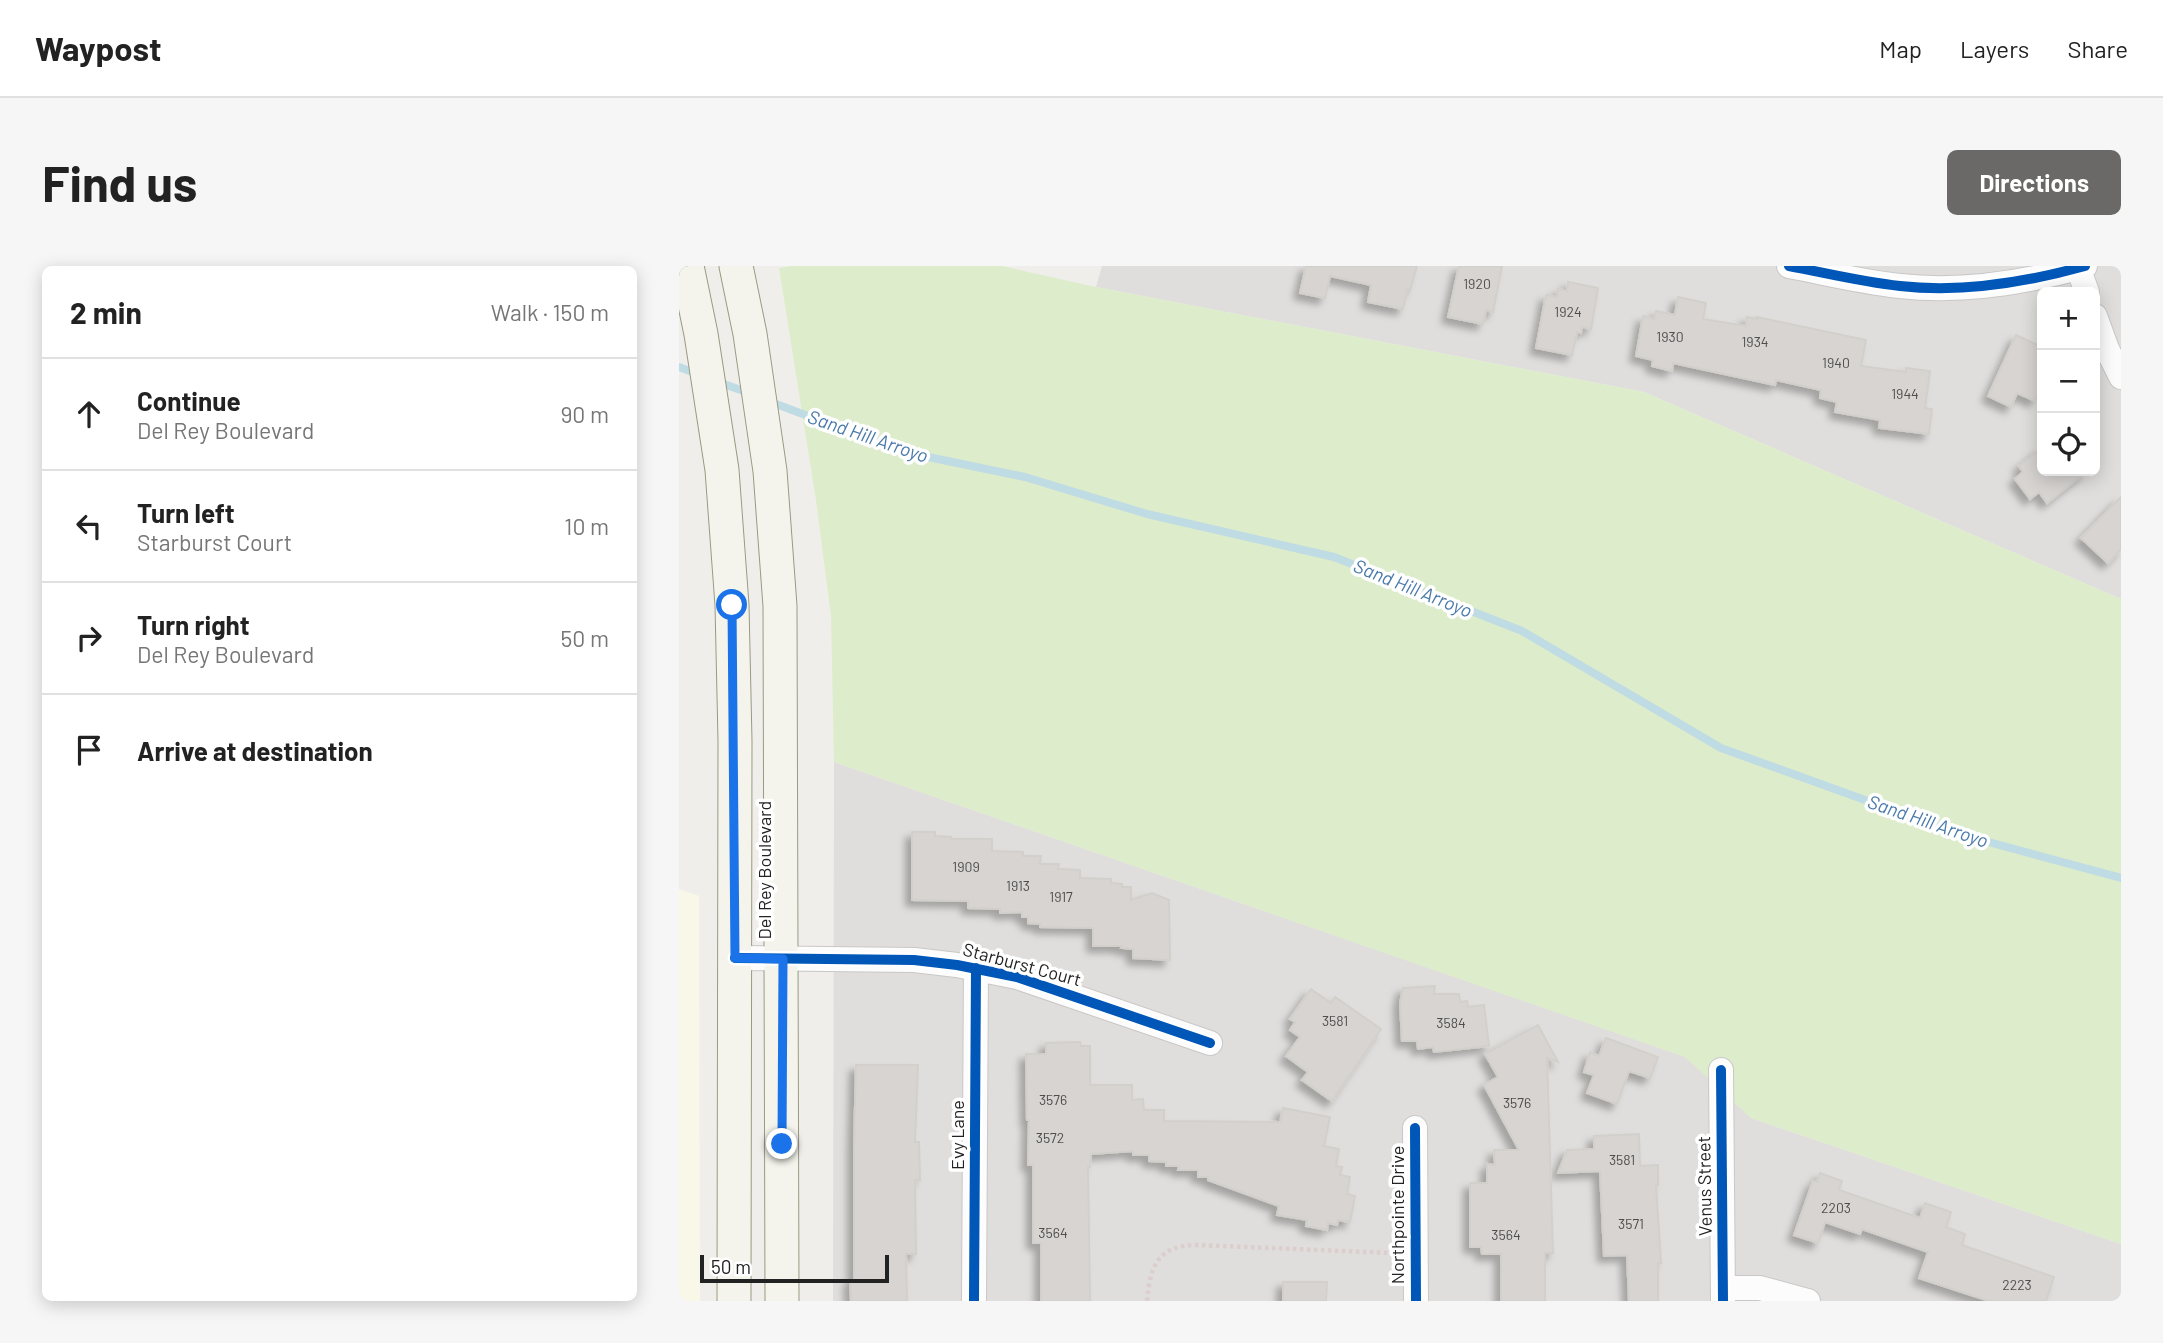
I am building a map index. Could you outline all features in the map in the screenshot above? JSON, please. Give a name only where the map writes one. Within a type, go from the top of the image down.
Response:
[{"type":"main road","name":"Del Rey Boulevard","points":[[687,266],[709,379],[727,515],[734,651],[734,1301]]},
{"type":"main road","name":"Del Rey Boulevard","points":[[738,278],[770,471],[780,606],[782,1301]]},
{"type":"street","points":[[1789,266],[1878,283],[1951,288],[2018,282],[2081,267],[2086,287]]},
{"type":"street","points":[[2100,330],[2121,377]]},
{"type":"street","name":"Starburst Court","points":[[735,958],[914,960],[976,968],[1045,987],[1210,1043]]},
{"type":"street","name":"Evy Lane","points":[[975,1301],[976,968]]},
{"type":"street","name":"Venus Street","points":[[1721,1070],[1723,1294]]},
{"type":"street","name":"Northpointe Drive","points":[[1415,1128],[1416,1301]]},
{"type":"street","points":[[1723,1294],[1768,1290],[1808,1301]]},
{"type":"path","points":[[1147,1301],[1152,1270],[1157,1261],[1174,1248],[1185,1245],[1416,1253]]},
{"type":"shaded area","points":[[1102,266],[2121,266],[2121,599],[1644,392],[1096,287]]},
{"type":"shaded area","points":[[834,762],[1686,1057],[1751,1118],[2121,1244],[2121,1301],[833,1301]]},
{"type":"shaded area","points":[[679,889],[699,896],[700,1301],[679,1301]]},
{"type":"green space","points":[[1002,266],[1096,287],[1644,392],[2121,599],[2121,1244],[1751,1118],[1685,1057],[834,762],[831,616],[816,500],[779,268]]},
{"type":"building","points":[[1306,266],[1417,266],[1410,290],[1407,289],[1403,309],[1368,302],[1371,285],[1330,276],[1325,298],[1300,293]]},
{"type":"building","points":[[1459,266],[1502,266],[1493,312],[1486,310],[1483,324],[1448,317]]},
{"type":"building","points":[[1568,282],[1598,288],[1591,329],[1582,327],[1581,333],[1577,332],[1572,355],[1536,348],[1546,295],[1557,297],[1558,289],[1567,291]]},
{"type":"building","points":[[1678,297],[1706,303],[1703,319],[1746,326],[1747,317],[1757,317],[1866,340],[1861,366],[1906,372],[1906,368],[1930,371],[1925,408],[1932,409],[1929,434],[1879,428],[1880,420],[1835,412],[1837,402],[1820,398],[1821,390],[1776,380],[1775,385],[1673,363],[1672,371],[1652,366],[1653,360],[1636,356],[1643,316],[1654,319],[1656,311],[1675,315]]},
{"type":"building","points":[[2016,335],[2037,345],[2035,401],[2017,393],[2011,407],[1988,396]]},
{"type":"building","points":[[2037,452],[2037,476],[2081,476],[2047,503],[2039,492],[2030,499],[2015,479],[2023,472],[2019,466]]},
{"type":"building","points":[[2121,497],[2121,549],[2108,563],[2081,538]]},
{"type":"building","points":[[912,832],[935,832],[935,836],[951,839],[992,839],[992,851],[1023,852],[1023,856],[1041,856],[1040,864],[1059,864],[1058,869],[1080,870],[1080,878],[1111,879],[1111,883],[1131,887],[1131,900],[1152,893],[1169,900],[1170,960],[1133,958],[1133,949],[1121,948],[1122,946],[1093,946],[1093,928],[1040,927],[1040,924],[1028,923],[1028,917],[1022,917],[1022,912],[1000,913],[1000,909],[968,908],[968,901],[912,900]]},
{"type":"building","points":[[1435,986],[1434,994],[1459,994],[1460,1002],[1467,1001],[1468,1007],[1484,1005],[1489,1046],[1434,1052],[1433,1047],[1418,1049],[1417,1041],[1402,1041],[1400,1003],[1403,988]]},
{"type":"building","points":[[1311,989],[1331,1003],[1335,997],[1381,1029],[1332,1101],[1302,1080],[1308,1072],[1286,1056],[1300,1037],[1290,1030],[1295,1022],[1290,1019]]},
{"type":"building","points":[[1538,1025],[1558,1062],[1547,1058],[1553,1253],[1545,1253],[1545,1301],[1501,1301],[1501,1254],[1482,1254],[1481,1247],[1470,1247],[1470,1183],[1487,1183],[1487,1164],[1495,1165],[1494,1150],[1519,1150],[1484,1085],[1498,1077],[1485,1054]]},
{"type":"building","points":[[1606,1038],[1658,1057],[1650,1078],[1629,1071],[1617,1104],[1587,1093],[1594,1075],[1584,1072],[1590,1052],[1599,1056]]},
{"type":"building","points":[[1080,1042],[1081,1046],[1090,1046],[1090,1085],[1132,1085],[1132,1100],[1143,1099],[1144,1110],[1164,1110],[1164,1121],[1280,1122],[1283,1108],[1330,1117],[1324,1146],[1339,1149],[1336,1166],[1342,1167],[1340,1175],[1350,1177],[1347,1194],[1355,1196],[1350,1222],[1338,1220],[1337,1225],[1328,1223],[1327,1230],[1306,1226],[1307,1220],[1277,1215],[1279,1206],[1208,1180],[1208,1177],[1198,1177],[1198,1170],[1178,1170],[1179,1166],[1166,1166],[1166,1162],[1149,1161],[1149,1155],[1133,1155],[1133,1151],[1091,1154],[1088,1167],[1090,1301],[1041,1301],[1041,1243],[1033,1243],[1033,1165],[1028,1165],[1026,1054],[1046,1054],[1046,1043]]},
{"type":"building","points":[[856,1065],[918,1065],[915,1142],[919,1142],[920,1180],[915,1180],[916,1254],[906,1254],[907,1301],[851,1301],[850,1280],[854,1280]]},
{"type":"building","points":[[1639,1134],[1640,1166],[1658,1165],[1656,1185],[1661,1263],[1658,1263],[1658,1301],[1629,1301],[1627,1255],[1604,1256],[1600,1171],[1558,1173],[1567,1150],[1594,1149],[1594,1136]]},
{"type":"building","points":[[1820,1173],[1842,1181],[1839,1190],[1920,1218],[1925,1203],[1951,1212],[1946,1227],[1965,1234],[1962,1245],[2054,1277],[2046,1301],[1989,1301],[1919,1278],[1928,1252],[1862,1229],[1860,1234],[1825,1222],[1818,1243],[1794,1235],[1813,1181],[1817,1182]]},
{"type":"building","points":[[1283,1282],[1327,1282],[1326,1301],[1283,1301]]},
{"type":"waterway","name":"Sand Hill Arroyo","points":[[679,367],[700,375]]},
{"type":"waterway","name":"Sand Hill Arroyo","points":[[718,382],[749,393]]},
{"type":"waterway","name":"Sand Hill Arroyo","points":[[768,401],[904,452],[1025,477],[1147,514],[1334,557],[1522,631],[1721,748],[1959,834],[2121,878]]},
{"type":"cycle path","points":[[1789,266],[1858,280],[1923,288],[2016,282],[2085,266]]},
{"type":"cycle path","points":[[735,958],[914,960],[957,965],[1017,977],[1210,1043]]},
{"type":"cycle path","points":[[974,1301],[976,968]]},
{"type":"cycle path","points":[[1721,1070],[1723,1301]]},
{"type":"cycle path","points":[[1415,1128],[1416,1301]]},
{"type":"route","points":[[732,605],[735,958],[783,959],[782,1144]]}]
